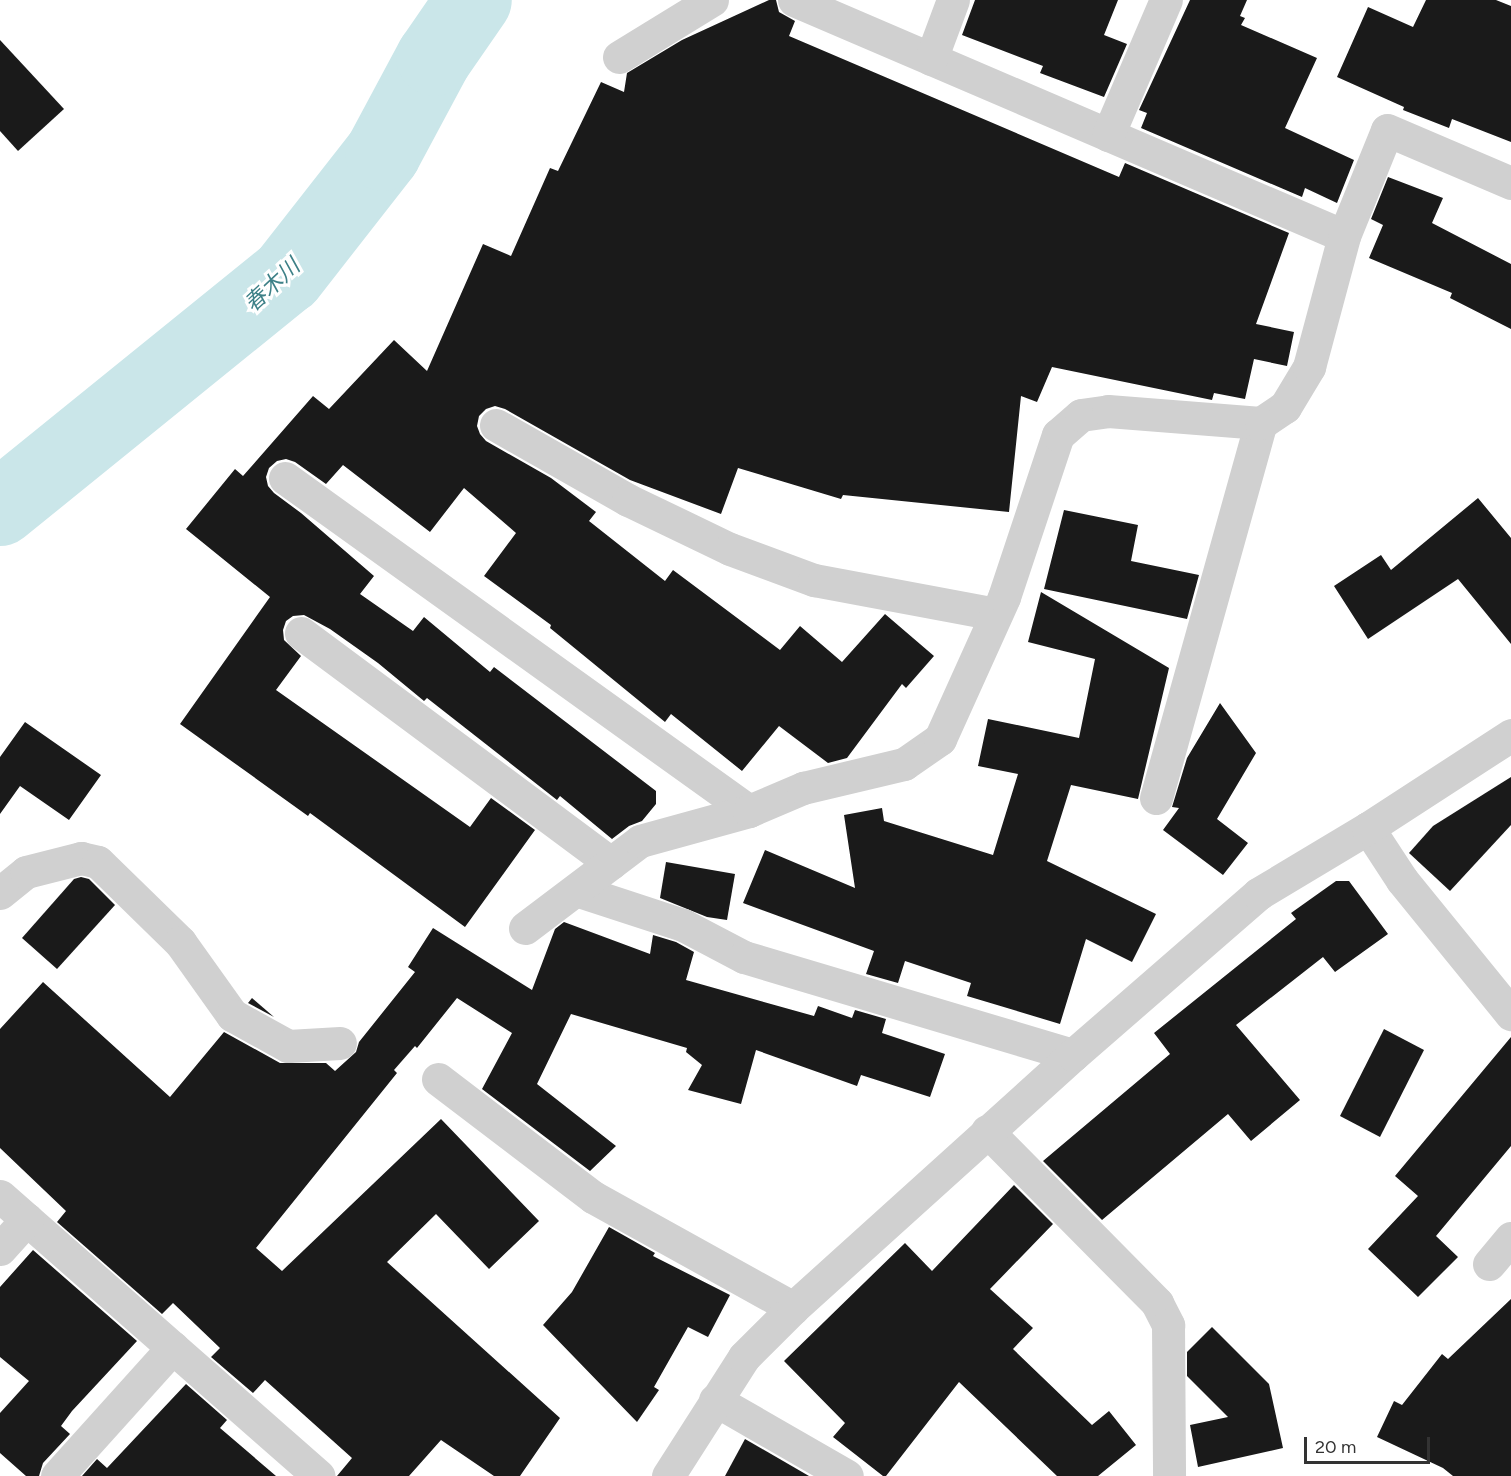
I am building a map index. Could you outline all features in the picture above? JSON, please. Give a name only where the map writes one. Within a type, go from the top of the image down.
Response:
[{"type":"street","points":[[619,57],[712,0]]},
{"type":"street","points":[[794,0],[1344,236]]},
{"type":"street","points":[[931,59],[953,0]]},
{"type":"street","points":[[1108,135],[1166,0]]},
{"type":"street","points":[[525,928],[640,841],[749,811],[803,788],[904,764],[940,739],[1004,597],[1058,435],[1081,415],[1108,411],[1261,423],[1286,407],[1309,367],[1344,236],[1387,130],[1511,183]]},
{"type":"street","points":[[1156,798],[1261,423]]},
{"type":"street","points":[[496,425],[628,501],[730,549],[814,580],[996,614]]},
{"type":"street","points":[[285,478],[749,811]]},
{"type":"street","points":[[301,633],[611,863]]},
{"type":"street","points":[[668,1476],[744,1357],[793,1308],[1073,1055],[1258,894],[1368,828],[1511,735]]},
{"type":"street","points":[[1368,828],[1402,880],[1511,1014]]},
{"type":"street","points":[[0,893],[26,872],[81,858],[98,861],[180,942],[232,1015],[288,1046],[340,1043]]},
{"type":"street","points":[[576,890],[684,925],[744,957],[1073,1055]]},
{"type":"street","points":[[438,1079],[593,1197],[793,1308]]},
{"type":"street","points":[[987,1131],[1161,1310],[1168,1325],[1169,1476]]},
{"type":"street","points":[[0,1196],[319,1476]]},
{"type":"street","points":[[0,1250],[27,1220]]},
{"type":"street","points":[[1489,1264],[1511,1238]]},
{"type":"street","points":[[57,1476],[173,1347]]},
{"type":"street","points":[[715,1400],[847,1476]]},
{"type":"building","points":[[769,0],[776,0],[779,12],[795,21],[789,36],[1119,177],[1125,163],[1289,233],[1256,324],[1294,332],[1287,366],[1254,359],[1245,399],[1214,393],[1212,400],[1052,367],[1037,402],[1021,396],[1009,512],[843,495],[841,499],[738,468],[721,514],[630,480],[505,409],[495,406],[486,409],[479,416],[477,426],[486,441],[551,478],[596,512],[589,521],[665,581],[673,570],[780,650],[800,626],[842,662],[885,614],[934,656],[906,688],[902,684],[847,758],[828,763],[779,726],[742,771],[671,714],[665,722],[550,628],[551,625],[484,576],[516,533],[464,488],[430,532],[343,465],[326,484],[295,462],[286,459],[277,461],[269,468],[266,477],[268,486],[374,576],[360,594],[413,631],[424,617],[490,672],[494,667],[656,791],[656,804],[642,821],[629,826],[612,839],[560,796],[557,800],[427,698],[424,701],[378,663],[330,629],[304,615],[293,616],[286,621],[283,630],[284,640],[301,656],[276,690],[470,827],[491,798],[535,830],[465,927],[310,813],[308,816],[180,724],[270,597],[186,529],[235,469],[243,476],[313,396],[329,409],[394,340],[427,371],[483,244],[511,256],[550,168],[558,171],[601,82],[624,92],[627,73],[682,40]]},
{"type":"building","points":[[975,0],[1118,0],[1104,35],[1127,44],[1104,97],[1040,73],[1043,66],[962,35]]},
{"type":"building","points":[[1190,0],[1247,0],[1240,16],[1245,18],[1241,25],[1317,58],[1285,128],[1354,160],[1337,203],[1305,188],[1302,197],[1141,128],[1147,113],[1139,110]]},
{"type":"building","points":[[1426,0],[1496,0],[1511,6],[1511,142],[1452,119],[1449,128],[1403,110],[1404,107],[1337,77],[1368,7],[1413,27]]},
{"type":"building","points":[[0,40],[64,109],[18,151],[0,131]]},
{"type":"building","points":[[1388,177],[1443,198],[1432,223],[1511,264],[1511,329],[1450,298],[1452,293],[1369,258],[1383,225],[1371,219]]},
{"type":"building","points":[[1478,498],[1511,538],[1511,644],[1458,579],[1368,639],[1334,586],[1381,555],[1391,570]]},
{"type":"building","points":[[1064,510],[1138,525],[1131,561],[1199,575],[1187,619],[1044,589]]},
{"type":"building","points":[[1041,592],[1169,668],[1138,799],[1071,785],[1047,861],[1156,914],[1132,962],[1086,939],[1060,1024],[967,996],[971,983],[905,961],[898,983],[866,974],[874,951],[743,903],[765,850],[855,888],[844,815],[882,808],[884,821],[993,855],[1018,774],[978,766],[988,719],[1079,738],[1095,659],[1028,642]]},
{"type":"building","points":[[1220,703],[1256,753],[1217,819],[1248,843],[1223,875],[1163,830],[1179,808],[1172,807],[1187,758]]},
{"type":"building","points":[[25,722],[101,775],[69,820],[20,786],[0,814],[0,757]]},
{"type":"building","points":[[1511,777],[1511,825],[1450,891],[1409,853],[1433,826]]},
{"type":"building","points":[[666,862],[735,874],[727,920],[707,917],[660,898]]},
{"type":"building","points":[[81,877],[89,879],[115,905],[57,969],[22,938],[74,879]]},
{"type":"building","points":[[1336,881],[1349,881],[1388,934],[1335,972],[1323,957],[1236,1025],[1300,1100],[1251,1141],[1228,1114],[1102,1220],[1043,1161],[1170,1054],[1154,1033],[1296,919],[1291,913]]},
{"type":"building","points":[[564,922],[650,954],[653,935],[676,942],[694,952],[686,980],[814,1016],[818,1006],[852,1018],[855,1010],[886,1019],[882,1033],[945,1054],[930,1097],[861,1075],[857,1086],[756,1050],[741,1104],[688,1090],[702,1065],[686,1052],[687,1048],[571,1014],[537,1084],[616,1146],[590,1171],[482,1089],[512,1033],[457,998],[417,1048],[415,1046],[394,1070],[397,1073],[256,1248],[282,1271],[441,1119],[539,1221],[489,1269],[436,1214],[387,1262],[560,1418],[520,1476],[494,1476],[441,1440],[409,1476],[337,1476],[352,1458],[265,1380],[253,1393],[211,1357],[220,1348],[173,1303],[162,1314],[57,1222],[66,1211],[0,1148],[0,1029],[43,982],[170,1097],[224,1032],[280,1063],[326,1063],[335,1071],[356,1052],[359,1042],[415,972],[408,967],[433,928],[532,990],[555,929]]},
{"type":"building","points":[[252,998],[274,1017],[248,1003]]},
{"type":"building","points":[[1384,1029],[1424,1050],[1380,1137],[1340,1116]]},
{"type":"building","points":[[1511,1037],[1511,1146],[1436,1236],[1458,1257],[1418,1297],[1368,1249],[1418,1196],[1395,1176]]},
{"type":"building","points":[[1014,1185],[1053,1224],[990,1289],[1033,1328],[1013,1349],[1092,1425],[1109,1411],[1136,1445],[1098,1476],[1057,1476],[959,1382],[886,1476],[883,1476],[833,1437],[845,1423],[784,1361],[905,1243],[932,1271]]},
{"type":"building","points":[[609,1227],[655,1253],[653,1256],[730,1295],[708,1337],[688,1327],[654,1387],[659,1390],[637,1422],[543,1325],[572,1292]]},
{"type":"building","points":[[33,1250],[137,1341],[61,1426],[70,1434],[43,1463],[39,1476],[26,1476],[0,1453],[0,1413],[29,1381],[0,1357],[0,1287]]},
{"type":"building","points":[[1511,1299],[1511,1476],[1453,1476],[1443,1468],[1377,1437],[1394,1401],[1402,1405],[1442,1354],[1448,1359]]},
{"type":"building","points":[[1212,1327],[1269,1384],[1283,1448],[1198,1467],[1190,1425],[1228,1417],[1187,1376],[1187,1352]]},
{"type":"building","points":[[186,1384],[227,1420],[220,1428],[276,1476],[82,1476],[97,1459],[107,1468]]},
{"type":"building","points":[[745,1439],[809,1476],[725,1476]]},
{"type":"waterway","name":"春木川","points":[[0,508],[287,276],[383,153],[434,58],[474,0]]}]
